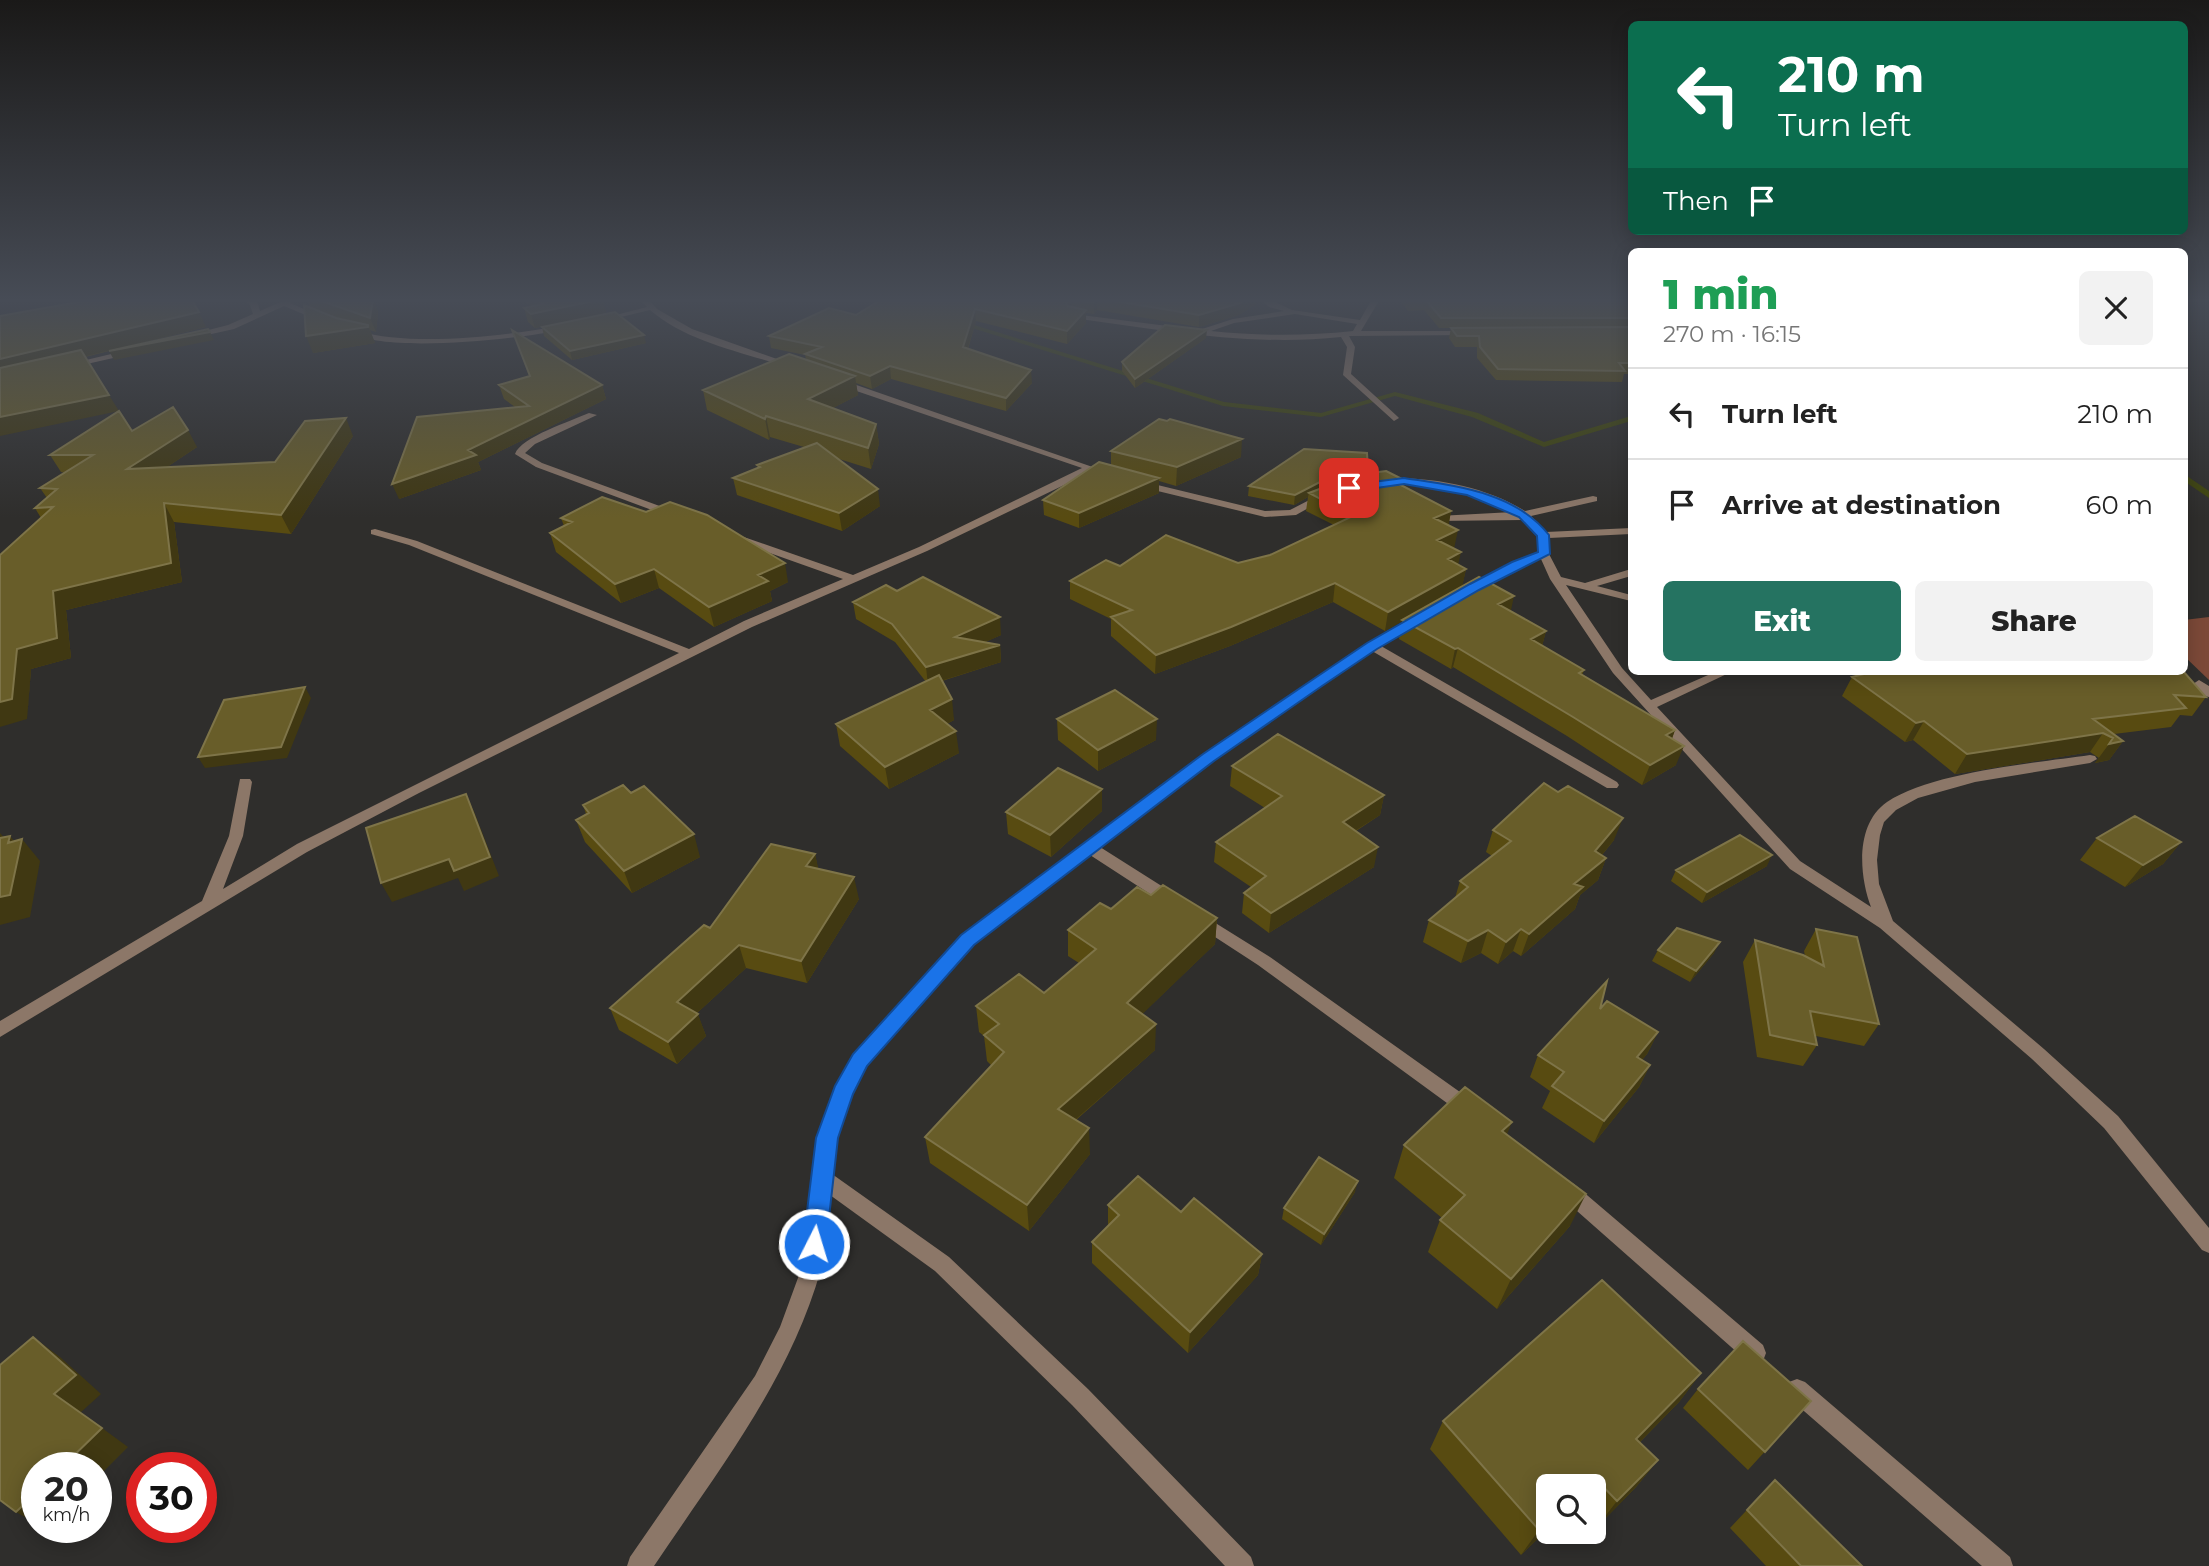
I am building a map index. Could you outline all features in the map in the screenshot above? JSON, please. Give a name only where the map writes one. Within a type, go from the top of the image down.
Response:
[{"type":"street","points":[[811,372],[1089,469],[1265,514],[1292,513],[1337,492]]},
{"type":"street","points":[[1347,372],[1347,375],[1394,418]]},
{"type":"street","points":[[592,415],[533,442],[521,450],[520,454],[539,465],[689,521]]},
{"type":"street","points":[[0,1030],[302,848],[689,653],[851,578],[923,549],[1089,469]]},
{"type":"street","points":[[1370,485],[1404,481],[1440,485],[1481,496],[1524,514],[1543,535],[1544,554],[1556,579],[1591,634],[1648,706],[1795,865],[1886,924],[2038,1054],[2111,1122],[2209,1243]]},
{"type":"street","points":[[1438,519],[1524,514],[1593,499]]},
{"type":"street","points":[[1543,535],[1628,531]]},
{"type":"street","points":[[375,532],[413,544],[689,653]]},
{"type":"street","points":[[728,535],[851,578]]},
{"type":"street","points":[[1452,600],[1517,564],[1544,554]]},
{"type":"street","points":[[1585,586],[1628,573]]},
{"type":"street","points":[[1556,579],[1628,597]]},
{"type":"street","points":[[639,1566],[764,1384],[789,1332],[812,1267],[827,1138],[843,1093],[860,1060],[967,940],[1228,743],[1372,646],[1429,613]]},
{"type":"street","points":[[1372,646],[1612,785]]},
{"type":"street","points":[[1648,706],[1718,675]]},
{"type":"street","points":[[1886,924],[1871,883],[1872,843],[1878,819],[1893,805],[1920,792],[1983,776],[2090,759]]},
{"type":"street","points":[[208,906],[236,836],[245,782]]},
{"type":"street","points":[[1088,847],[1264,961],[1478,1116]]},
{"type":"street","points":[[821,1177],[942,1264],[1080,1397],[1242,1566]]},
{"type":"street","points":[[1552,1178],[2001,1566]]},
{"type":"shaded area","points":[[2209,617],[2209,680],[2188,660],[2188,620]]},
{"type":"building","points":[[0,372],[95,372],[109,395],[0,417]]},
{"type":"building","points":[[528,372],[581,372],[602,385],[468,450],[476,455],[392,484],[417,417],[529,406],[499,385],[530,376]]},
{"type":"building","points":[[746,372],[843,372],[855,376],[808,399],[876,424],[868,448],[766,416],[765,419],[703,390]]},
{"type":"building","points":[[858,372],[878,372],[870,376]]},
{"type":"building","points":[[912,372],[1029,372],[1006,398]]},
{"type":"building","points":[[1130,372],[1145,372],[1135,379]]},
{"type":"building","points":[[173,407],[188,430],[127,469],[275,462],[305,421],[346,418],[281,515],[164,503],[171,563],[53,591],[57,638],[17,649],[12,699],[0,702],[0,555],[53,507],[35,508],[57,489],[40,488],[93,455],[50,455],[119,411],[132,431]]},
{"type":"building","points":[[1159,419],[1170,419],[1242,439],[1177,467],[1111,451]]},
{"type":"building","points":[[817,443],[878,489],[839,513],[733,478],[760,467],[757,465]]},
{"type":"building","points":[[1304,449],[1367,453],[1368,470],[1320,482],[1295,495],[1249,486]]},
{"type":"building","points":[[1099,462],[1159,478],[1079,513],[1043,500]]},
{"type":"building","points":[[1386,471],[1402,479],[1395,482],[1451,511],[1434,518],[1458,530],[1437,540],[1461,552],[1448,559],[1466,569],[1388,612],[1335,583],[1156,655],[1111,617],[1132,610],[1070,581],[1106,560],[1120,566],[1166,535],[1238,563],[1270,555],[1353,516],[1309,493],[1356,475]]},
{"type":"building","points":[[602,497],[646,512],[670,502],[707,515],[785,563],[758,575],[768,581],[709,607],[654,569],[615,584],[550,533],[572,522],[561,518]]},
{"type":"building","points":[[923,577],[1000,617],[955,637],[1000,645],[926,667],[892,624],[853,602],[886,585],[897,591]]},
{"type":"building","points":[[1479,577],[1514,596],[1498,604],[1546,631],[1531,639],[1584,670],[1579,673],[1675,730],[1666,735],[1684,746],[1650,765],[1458,648],[1455,649],[1402,620]]},
{"type":"building","points":[[939,675],[952,699],[930,710],[956,731],[885,767],[836,724]]},
{"type":"building","points":[[2187,675],[2206,697],[2174,695],[2186,708],[2093,719],[2123,741],[2109,744],[2113,738],[2103,733],[1967,754],[1924,721],[1916,723],[1852,677]]},
{"type":"building","points":[[305,687],[281,747],[198,757],[224,700]]},
{"type":"building","points":[[1115,690],[1157,719],[1098,750],[1057,719]]},
{"type":"building","points":[[1278,734],[1384,795],[1343,822],[1378,847],[1271,913],[1244,893],[1266,876],[1216,842],[1282,796],[1232,766]]},
{"type":"building","points":[[1058,768],[1102,789],[1050,835],[1006,812]]},
{"type":"building","points":[[1544,783],[1558,792],[1568,786],[1623,818],[1595,851],[1606,858],[1574,884],[1583,887],[1529,934],[1521,929],[1506,942],[1488,930],[1468,941],[1429,920],[1468,887],[1460,881],[1511,841],[1493,830]]},
{"type":"building","points":[[623,785],[631,793],[644,786],[694,834],[624,871],[576,820],[589,813],[583,805]]},
{"type":"building","points":[[466,794],[490,857],[454,871],[449,859],[381,883],[366,828]]},
{"type":"building","points":[[2135,816],[2181,842],[2143,865],[2097,838]]},
{"type":"building","points":[[1740,835],[1772,855],[1707,892],[1676,870]]},
{"type":"building","points":[[10,836],[8,843],[22,839],[10,895],[0,897],[0,838]]},
{"type":"building","points":[[771,844],[815,854],[806,866],[854,877],[801,961],[739,945],[677,1002],[698,1014],[668,1042],[610,1008],[704,925],[710,928]]},
{"type":"building","points":[[1163,885],[1217,918],[1127,1003],[1156,1024],[1058,1109],[1089,1128],[1027,1205],[925,1137],[1004,1052],[984,1035],[999,1024],[976,1006],[1019,974],[1044,993],[1096,949],[1068,930],[1100,903],[1111,909],[1137,887],[1151,895]]},
{"type":"building","points":[[1677,928],[1720,942],[1696,971],[1658,950]]},
{"type":"building","points":[[1816,929],[1857,937],[1879,1024],[1810,1011],[1817,1045],[1770,1035],[1755,940],[1803,955],[1824,966]]},
{"type":"building","points":[[1607,981],[1600,1009],[1607,1001],[1658,1032],[1637,1057],[1650,1065],[1604,1121],[1552,1086],[1564,1072],[1538,1055]]},
{"type":"building","points":[[1465,1087],[1512,1122],[1502,1131],[1586,1194],[1511,1279],[1440,1220],[1465,1195],[1404,1145]]},
{"type":"building","points":[[1319,1157],[1358,1181],[1324,1234],[1284,1208]]},
{"type":"building","points":[[1138,1176],[1181,1212],[1194,1198],[1262,1254],[1190,1332],[1092,1242],[1119,1215],[1108,1205]]},
{"type":"building","points":[[1602,1280],[1701,1373],[1636,1439],[1658,1460],[1617,1501],[1606,1490],[1606,1474],[1536,1474],[1536,1527],[1443,1421]]},
{"type":"building","points":[[33,1337],[76,1375],[54,1394],[102,1428],[77,1452],[21,1452],[21,1507],[16,1512],[0,1500],[0,1365]]},
{"type":"building","points":[[1743,1341],[1811,1401],[1765,1452],[1698,1389]]},
{"type":"building","points":[[1775,1480],[1862,1566],[1801,1566],[1747,1510]]},
{"type":"waterway","points":[[1120,372],[1223,404],[1321,415],[1395,394],[1475,415],[1544,445],[1628,419]]},
{"type":"waterway","points":[[2188,480],[2209,495]]},
{"type":"route","points":[[814,1244],[827,1138],[843,1093],[860,1060],[967,940],[1228,743],[1372,646],[1517,564],[1544,554],[1543,535],[1524,514],[1470,492],[1404,481],[1349,488]]}]
